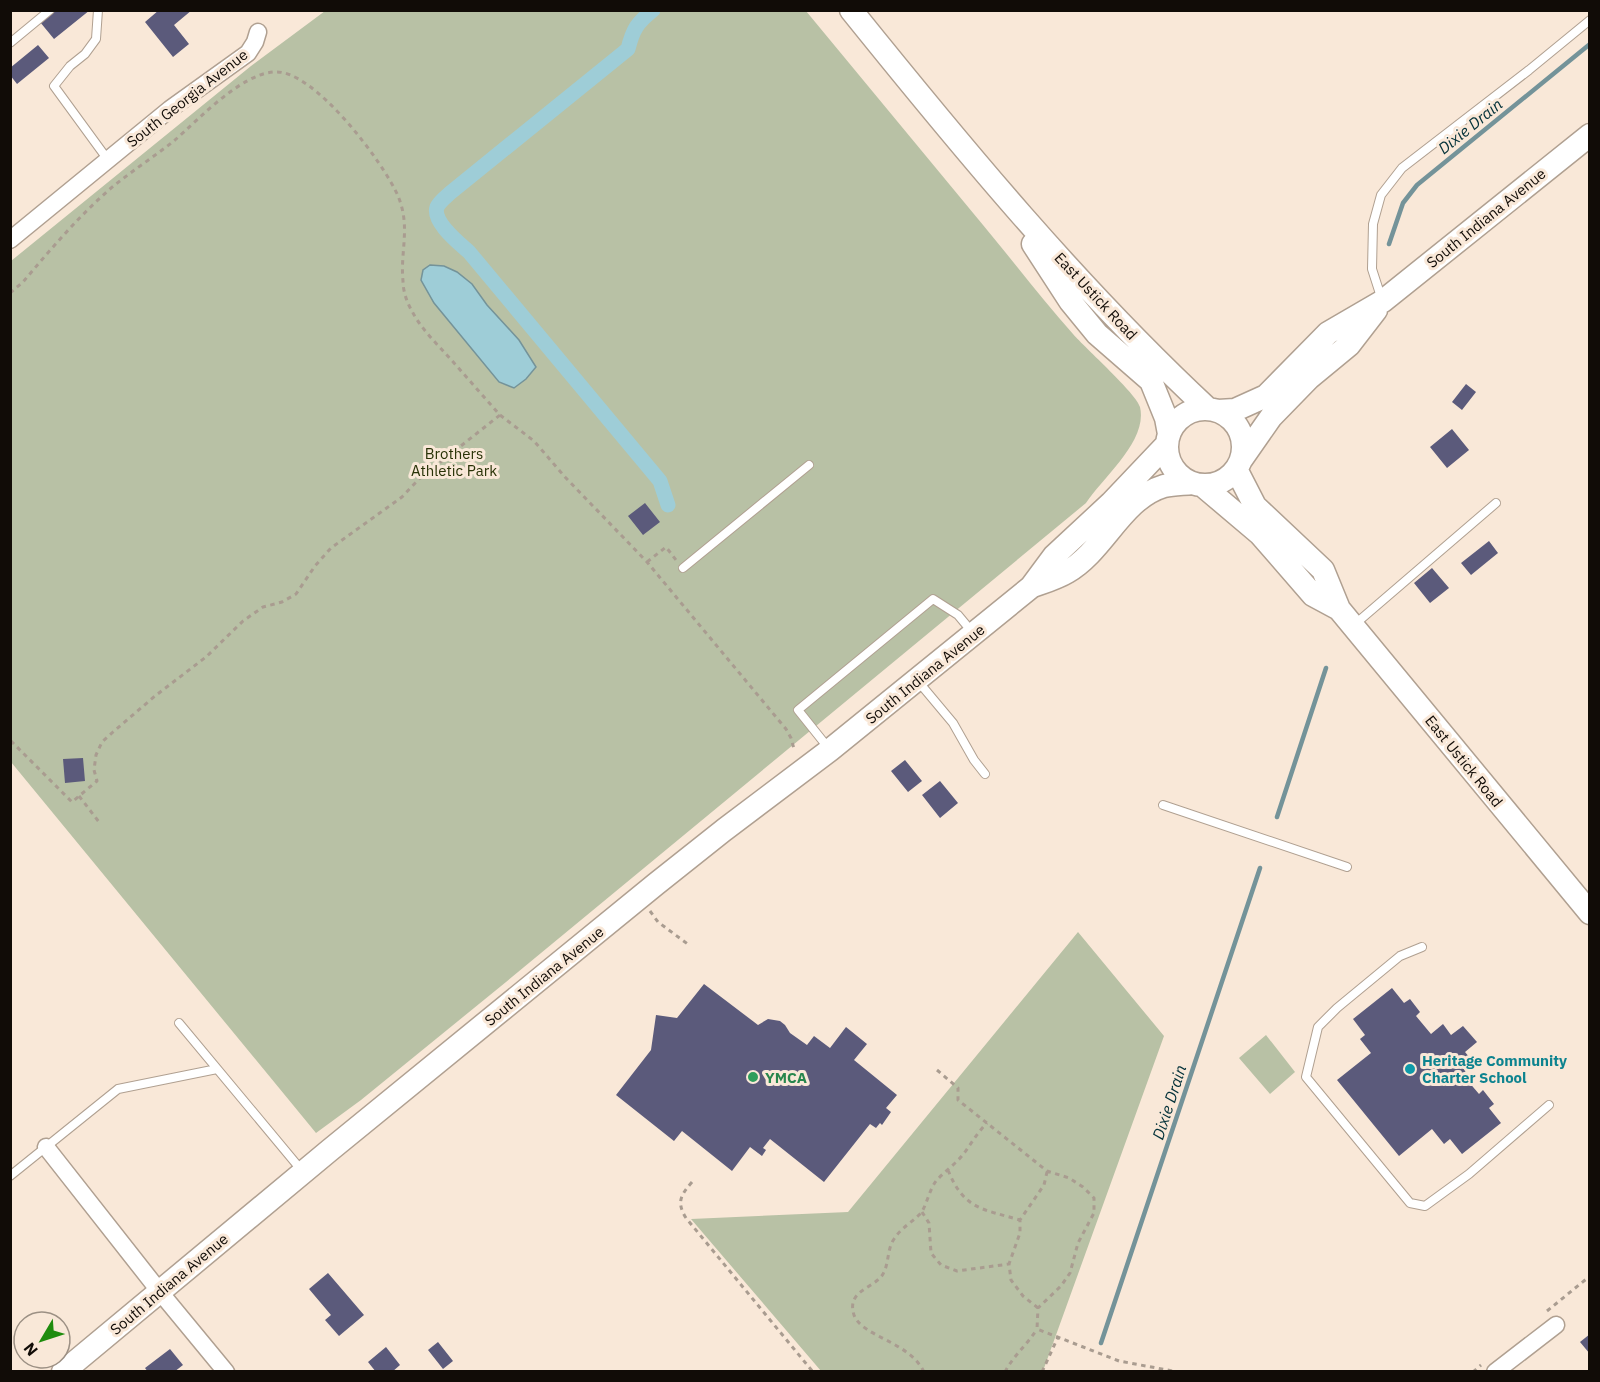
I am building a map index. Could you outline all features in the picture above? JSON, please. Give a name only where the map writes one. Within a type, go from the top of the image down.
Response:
[{"type":"main road","name":"East Ustick Road","points":[[851,10],[989,177],[1089,291],[1133,337],[1213,410]]},
{"type":"main road","name":"South Indiana Avenue","points":[[1213,410],[1235,410],[1266,396],[1328,333],[1383,302],[1590,135]]},
{"type":"main road","name":"East Ustick Road","points":[[989,177],[1070,301],[1097,334],[1151,381],[1166,418],[1168,439]]},
{"type":"main road","name":"South Indiana Avenue","points":[[1239,464],[1271,417],[1309,378],[1349,345],[1383,302]]},
{"type":"main road","points":[[1213,410],[1234,422],[1240,431],[1243,440],[1239,464],[1221,482],[1197,484],[1183,479],[1170,463],[1168,439],[1180,418],[1188,412],[1213,410]]},
{"type":"main road","name":"South Indiana Avenue","points":[[63,1371],[639,898],[830,750],[1031,587],[1054,556],[1111,503],[1168,439]]},
{"type":"main road","name":"East Ustick Road","points":[[1239,464],[1255,506],[1323,570],[1346,617],[1590,913]]},
{"type":"main road","name":"East Ustick Road","points":[[1197,484],[1260,534],[1313,595],[1346,617]]},
{"type":"main road","name":"South Indiana Avenue","points":[[1031,587],[1068,572],[1100,543],[1131,506],[1148,493],[1166,485],[1197,484]]},
{"type":"street","name":"South Georgia Avenue","points":[[10,240],[170,110],[248,53],[258,32]]},
{"type":"street","points":[[46,1147],[160,1292],[226,1371]]},
{"type":"street","points":[[1494,1371],[1556,1325]]},
{"type":"lane","points":[[10,43],[50,10]]},
{"type":"lane","points":[[98,10],[96,39],[54,86],[108,160]]},
{"type":"lane","points":[[1383,302],[1372,269],[1373,224],[1381,195],[1402,168],[1590,20]]},
{"type":"lane","points":[[683,568],[809,465]]},
{"type":"lane","points":[[1346,617],[1496,503]]},
{"type":"lane","points":[[830,750],[798,710],[933,599],[957,615],[974,634]]},
{"type":"lane","points":[[917,680],[953,723],[974,760],[985,774]]},
{"type":"lane","points":[[1163,805],[1347,867]]},
{"type":"lane","points":[[1422,947],[1400,956],[1337,1008],[1318,1027],[1306,1077],[1410,1203],[1425,1206],[1469,1174],[1549,1105]]},
{"type":"lane","points":[[179,1023],[303,1173]]},
{"type":"lane","points":[[10,1176],[118,1089],[218,1070]]},
{"type":"path","points":[[10,292],[23,282],[92,205],[240,85],[256,75],[276,71],[298,77],[320,93],[357,135],[398,196],[404,217],[402,281],[412,312],[426,332],[500,415],[534,441],[565,477],[647,562],[786,729],[794,749]]},
{"type":"path","points":[[10,740],[72,802],[97,781],[94,770],[96,755],[102,742],[113,732],[206,657],[243,621],[263,607],[282,602],[296,594],[315,566],[331,548],[402,497],[419,479],[500,415]]},
{"type":"path","points":[[647,562],[666,547],[683,568]]},
{"type":"path","points":[[79,796],[99,822]]},
{"type":"path","points":[[639,898],[658,922],[689,945]]},
{"type":"path","points":[[937,1070],[958,1088],[958,1100],[1047,1171],[1069,1178],[1083,1186],[1094,1198],[1094,1213],[1078,1243],[1070,1273],[1061,1286],[1038,1308],[1037,1329],[1027,1345],[1011,1360],[1005,1371]]},
{"type":"path","points":[[924,1371],[919,1362],[905,1349],[862,1326],[854,1315],[854,1303],[860,1291],[872,1285],[884,1273],[892,1241],[904,1226],[922,1212],[935,1182],[965,1153],[972,1138],[987,1122]]},
{"type":"path","points":[[948,1170],[954,1186],[968,1201],[984,1211],[1020,1220]]},
{"type":"path","points":[[1038,1308],[1023,1296],[1011,1280],[1009,1264],[1020,1233],[1020,1220],[1044,1185],[1047,1171]]},
{"type":"path","points":[[692,1182],[681,1195],[680,1202],[686,1218],[813,1371]]},
{"type":"path","points":[[922,1212],[929,1223],[931,1252],[941,1265],[957,1271],[1009,1264]]},
{"type":"path","points":[[1037,1329],[1119,1361],[1178,1371]]},
{"type":"path","points":[[1042,1371],[1058,1337]]},
{"type":"green space","name":"Brothers Athletic Park","points":[[325,11],[806,11],[1061,321],[1130,392],[1140,407],[1141,420],[1131,445],[1086,503],[506,982],[361,1100],[316,1133],[11,762],[11,261],[251,66]]},
{"type":"green space","points":[[1078,932],[1164,1036],[1043,1371],[821,1371],[691,1219],[848,1212]]},
{"type":"green space","points":[[1266,1035],[1295,1072],[1270,1094],[1239,1058]]},
{"type":"water","points":[[430,265],[444,266],[457,272],[472,284],[487,305],[519,340],[536,367],[526,379],[514,388],[499,382],[434,303],[421,280],[423,270]]},
{"type":"building","points":[[55,10],[90,10],[54,39],[40,22]]},
{"type":"building","points":[[159,10],[192,10],[174,25],[189,44],[173,57],[145,22]]},
{"type":"building","points":[[38,45],[49,58],[17,84],[10,75],[10,68]]},
{"type":"building","points":[[1466,384],[1476,392],[1462,410],[1452,402]]},
{"type":"building","points":[[1452,429],[1469,450],[1447,468],[1430,447]]},
{"type":"building","points":[[645,503],[660,522],[643,535],[628,516]]},
{"type":"building","points":[[1489,541],[1498,553],[1471,575],[1461,563]]},
{"type":"building","points":[[1432,568],[1449,588],[1430,603],[1414,583]]},
{"type":"building","points":[[83,758],[85,781],[65,783],[63,759]]},
{"type":"building","points":[[905,760],[922,781],[908,792],[891,771]]},
{"type":"building","points":[[940,781],[958,803],[940,818],[922,795]]},
{"type":"building","name":"YMCA","points":[[704,984],[758,1025],[768,1019],[780,1021],[790,1033],[807,1045],[814,1036],[830,1048],[846,1027],[867,1044],[854,1060],[897,1095],[886,1108],[891,1112],[882,1125],[880,1123],[876,1128],[870,1124],[824,1182],[770,1139],[763,1148],[766,1150],[762,1156],[750,1147],[732,1171],[682,1131],[674,1141],[616,1095],[651,1050],[656,1015],[677,1018]]},
{"type":"building","name":"Heritage Community Charter School","points":[[1392,988],[1404,1003],[1410,999],[1420,1012],[1416,1016],[1431,1034],[1443,1024],[1451,1035],[1463,1026],[1477,1042],[1465,1052],[1475,1064],[1462,1074],[1479,1094],[1483,1090],[1494,1104],[1489,1108],[1501,1123],[1462,1154],[1450,1139],[1444,1144],[1432,1129],[1399,1156],[1337,1080],[1371,1053],[1360,1039],[1365,1035],[1353,1019]]},
{"type":"building","points":[[328,1273],[364,1315],[339,1336],[325,1320],[331,1315],[309,1289]]},
{"type":"building","points":[[1590,1334],[1590,1354],[1580,1342]]},
{"type":"building","points":[[438,1342],[453,1361],[443,1369],[428,1350]]},
{"type":"building","points":[[386,1347],[400,1365],[392,1372],[376,1372],[368,1362]]},
{"type":"building","points":[[170,1349],[183,1365],[174,1372],[148,1372],[145,1368]]},
{"type":"waterway","points":[[653,10],[636,27],[628,49],[450,193],[438,205],[437,213],[438,219],[447,232],[469,252],[660,481],[668,505]]},
{"type":"waterway","name":"Dixie Drain","points":[[1389,244],[1403,203],[1417,185],[1590,44]]},
{"type":"waterway","name":"Dixie Drain","points":[[1277,817],[1326,668]]},
{"type":"waterway","name":"Dixie Drain","points":[[1101,1343],[1260,868]]},
{"type":"place","name":"Heritage Community Charter School","points":[[1410,1069]]},
{"type":"place","name":"YMCA","points":[[753,1077]]}]
